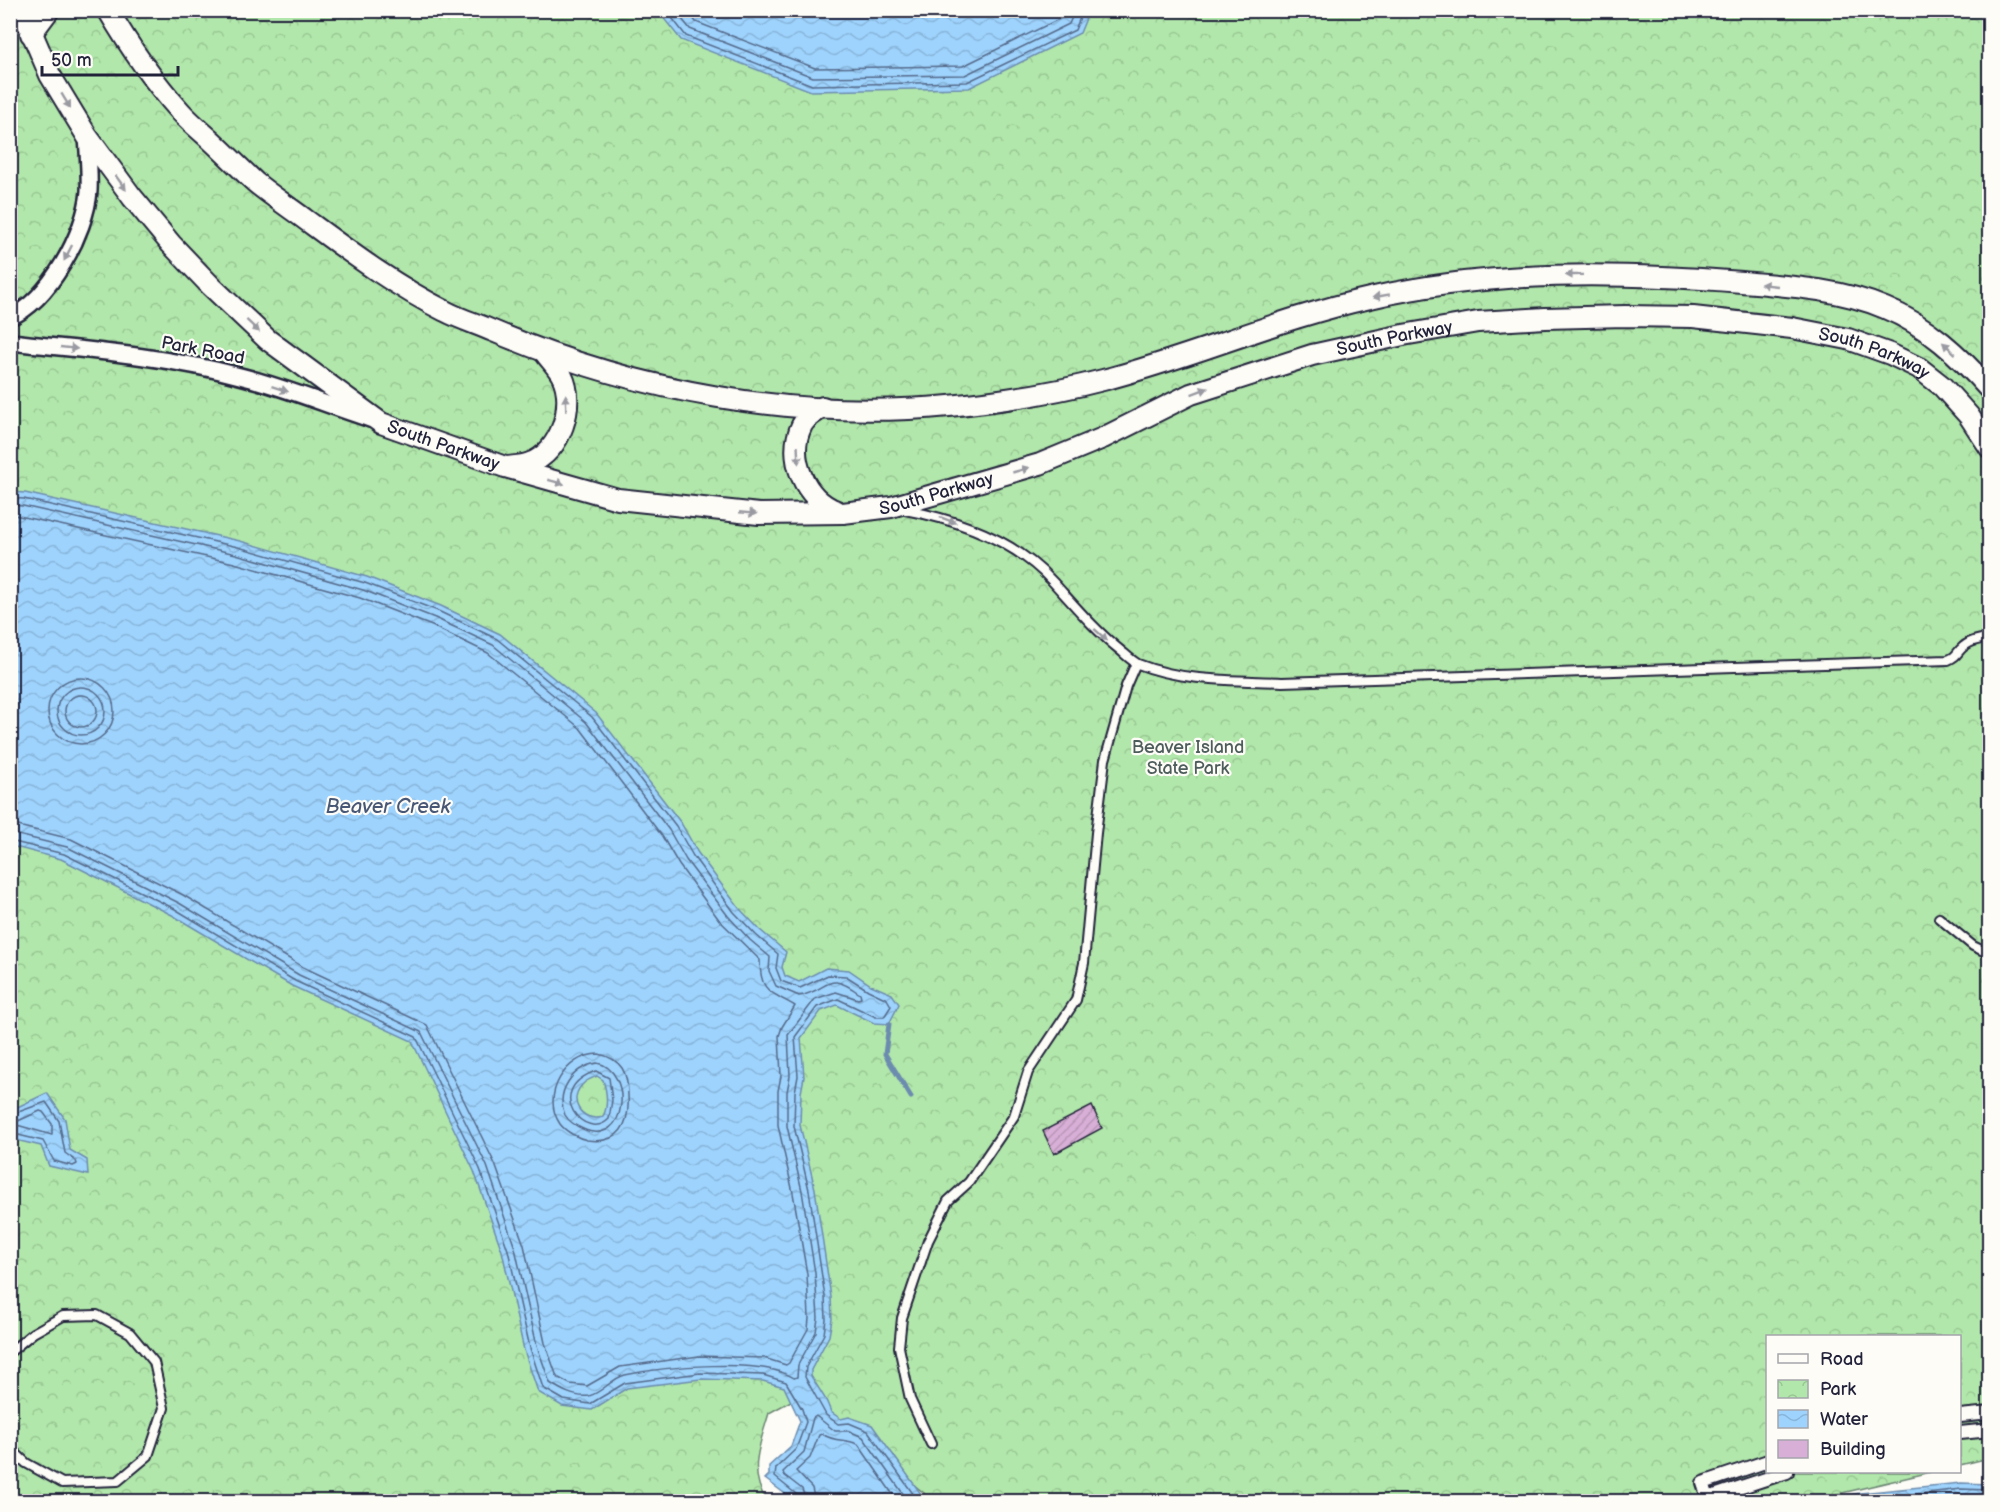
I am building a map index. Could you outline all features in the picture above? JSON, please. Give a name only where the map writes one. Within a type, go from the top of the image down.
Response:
[{"type":"street","name":"South Parkway","points":[[22,10],[50,75],[87,136],[132,198],[211,286],[268,340],[381,423],[505,468],[618,499],[759,514],[843,513],[891,507],[1040,464],[1103,438],[1191,394],[1312,355],[1403,335],[1478,322],[1545,318],[1693,317],[1792,328],[1848,339],[1890,354],[1919,368],[1942,386],[1969,416],[1989,448]]},
{"type":"street","points":[[31,34],[49,10]]},
{"type":"street","name":"South Parkway","points":[[108,10],[128,43],[182,113],[258,184],[372,269],[446,311],[545,353],[657,385],[762,403],[887,410],[950,406],[1008,399],[1101,381],[1284,321],[1375,297],[1471,281],[1521,276],[1625,275],[1728,281],[1806,289],[1882,306],[1907,318],[1937,338],[1971,368],[1989,390]]},
{"type":"street","points":[[10,317],[19,314],[46,289],[65,259],[81,225],[89,192],[87,136]]},
{"type":"street","name":"Park Road","points":[[10,342],[106,352],[240,376],[381,423]]},
{"type":"street","points":[[505,468],[531,463],[544,454],[560,436],[567,411],[566,388],[562,376],[545,353]]},
{"type":"street","points":[[823,407],[807,418],[798,435],[799,468],[814,499],[825,507],[843,513]]},
{"type":"street","points":[[1961,1416],[1989,1413]]},
{"type":"street","points":[[1961,1433],[1989,1430]]},
{"type":"street","points":[[1766,1461],[1703,1483],[1708,1498],[1784,1473]]},
{"type":"lane","points":[[891,507],[938,516],[993,537],[1027,558],[1098,633],[1136,663],[1201,678],[1305,681],[1948,660],[1955,657],[1961,648],[1975,639],[1989,638]]},
{"type":"lane","points":[[932,1444],[910,1399],[899,1347],[902,1318],[928,1241],[948,1201],[969,1182],[1014,1116],[1028,1072],[1076,1000],[1084,963],[1105,760],[1126,686],[1136,663]]},
{"type":"lane","points":[[1939,918],[1973,946],[1989,954]]},
{"type":"lane","points":[[10,1352],[33,1333],[63,1316],[97,1315],[130,1333],[154,1362],[164,1408],[148,1456],[118,1481],[62,1483],[26,1463],[10,1448]]},
{"type":"green space","name":"Beaver Island State Park","points":[[10,11],[1989,11],[1989,1458],[1961,1465],[1961,1335],[1766,1335],[1766,1473],[1927,1473],[1804,1502],[928,1501],[924,1493],[802,1395],[769,1413],[759,1447],[756,1469],[761,1490],[767,1501],[11,1501]]},
{"type":"water","points":[[658,11],[1089,11],[1080,33],[969,88],[811,91],[681,40]]},
{"type":"water","name":"Beaver Creek","points":[[11,492],[25,493],[240,541],[367,577],[441,606],[500,634],[596,713],[681,823],[698,853],[739,908],[786,952],[782,967],[785,976],[799,982],[826,968],[849,970],[871,985],[892,994],[899,1004],[889,1024],[874,1023],[837,1005],[821,1011],[801,1038],[804,1077],[800,1125],[815,1189],[831,1297],[832,1319],[829,1336],[811,1370],[811,1376],[831,1412],[841,1419],[849,1417],[872,1425],[926,1501],[795,1501],[765,1479],[769,1475],[769,1466],[791,1446],[800,1421],[784,1387],[763,1381],[701,1379],[627,1388],[592,1410],[562,1406],[538,1392],[524,1350],[502,1251],[474,1171],[412,1041],[292,986],[172,915],[61,859],[11,846]],"holes":[[[597,1076],[603,1080],[606,1099],[603,1117],[588,1116],[578,1108],[576,1096],[585,1082]]]},
{"type":"water","points":[[47,1093],[65,1119],[70,1150],[87,1160],[88,1175],[49,1166],[41,1146],[11,1139],[11,1110]]},
{"type":"water","points":[[1961,1483],[1989,1484],[1989,1501],[1821,1501],[1860,1493]]},
{"type":"building","points":[[1092,1106],[1102,1128],[1054,1154],[1043,1131]]},
{"type":"waterway","points":[[889,1024],[885,1054],[911,1097]]}]
